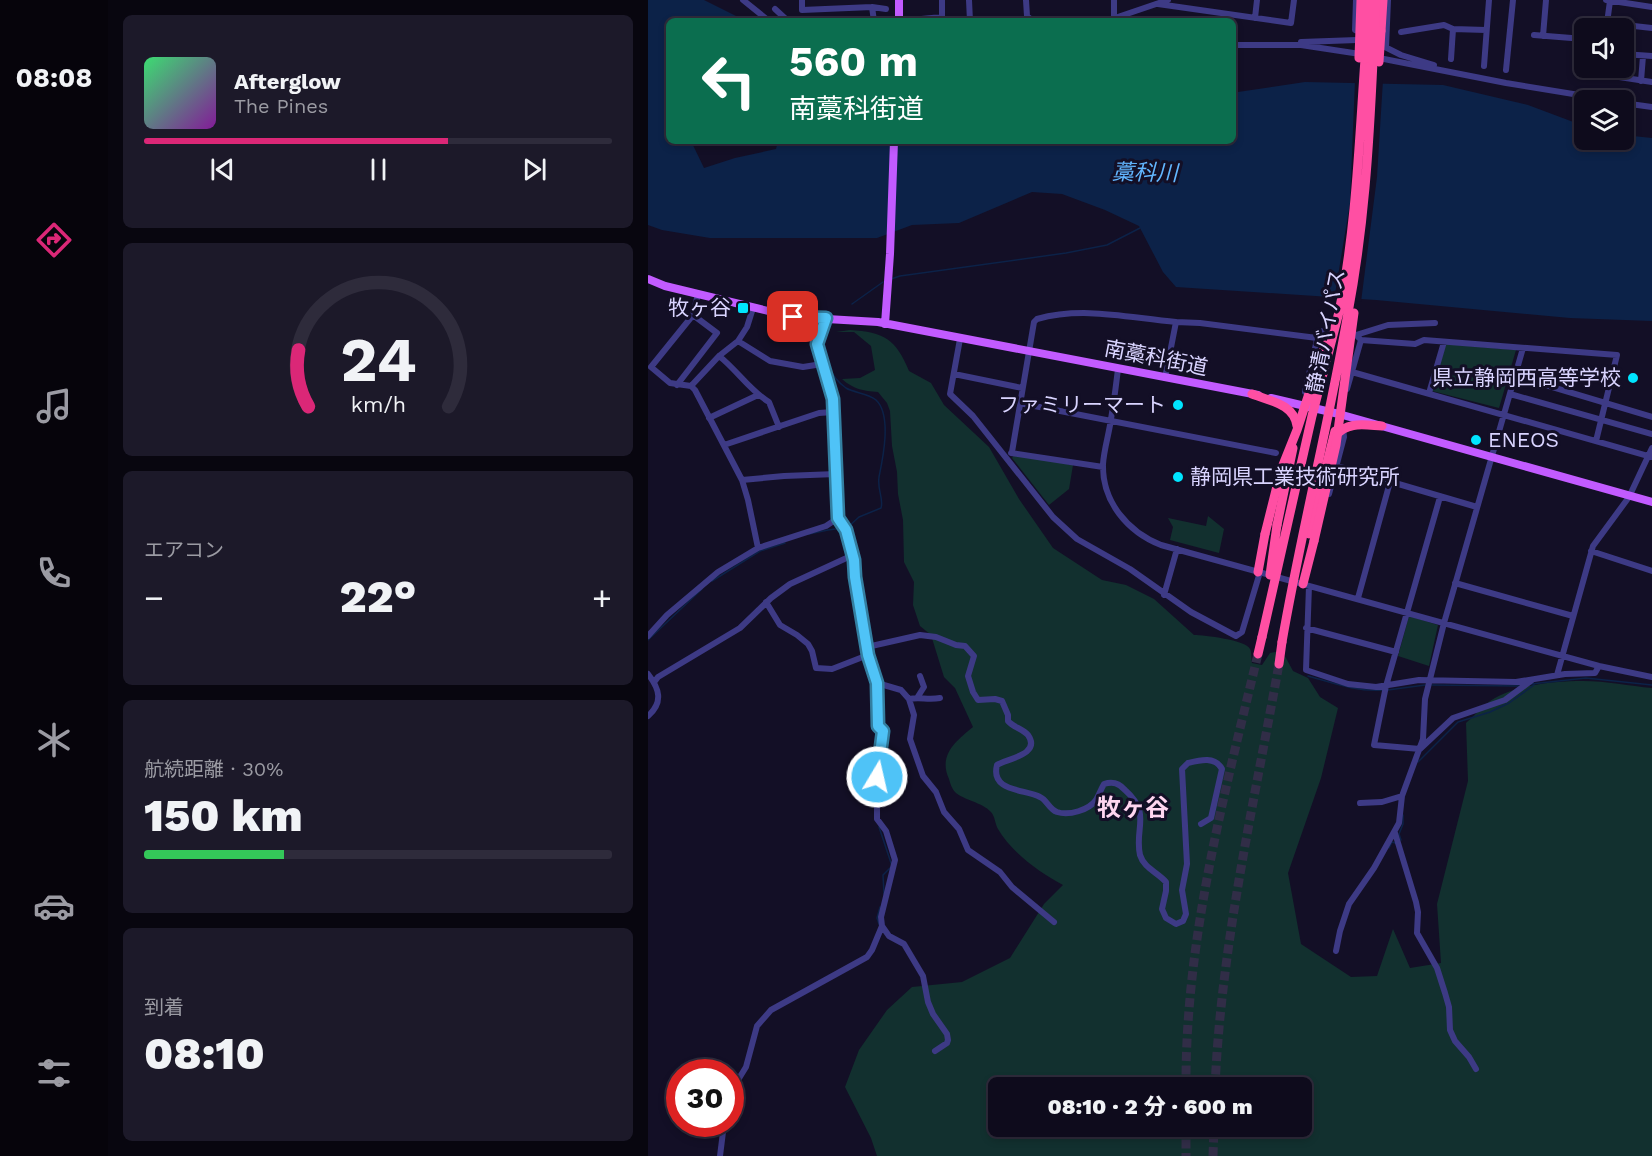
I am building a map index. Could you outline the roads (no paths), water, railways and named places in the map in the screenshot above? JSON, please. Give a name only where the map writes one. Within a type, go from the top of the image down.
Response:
[{"type":"highway","points":[[1360,132],[1361,0]]},
{"type":"highway","name":"静清バイパス","points":[[1258,654],[1312,416],[1339,312],[1358,169],[1368,0]]},
{"type":"highway","name":"静清バイパス","points":[[1279,664],[1293,578],[1339,363],[1358,257],[1370,135],[1376,0]]},
{"type":"highway","points":[[1370,135],[1379,62],[1383,0]]},
{"type":"highway","points":[[1259,572],[1281,470],[1297,430],[1327,339],[1348,253]]},
{"type":"highway","points":[[1282,642],[1340,423],[1358,257]]},
{"type":"highway","points":[[1252,394],[1287,408],[1295,417],[1297,426]]},
{"type":"highway","points":[[1262,637],[1277,525],[1302,404]]},
{"type":"highway","points":[[1306,585],[1311,538],[1339,414]]},
{"type":"highway","points":[[1333,438],[1343,428],[1354,424],[1382,426]]},
{"type":"main road","points":[[899,0],[899,18]]},
{"type":"main road","points":[[885,324],[894,144]]},
{"type":"main road","name":"南藁科街道","points":[[648,279],[665,286],[802,319],[867,320],[1302,404],[1652,502]]},
{"type":"street","points":[[743,0],[766,18]]},
{"type":"street","points":[[802,0],[802,10],[872,7],[886,9]]},
{"type":"street","points":[[942,0],[942,18]]},
{"type":"street","points":[[969,0],[970,18]]},
{"type":"street","points":[[1026,0],[1027,16],[1029,18]]},
{"type":"street","points":[[1114,0],[1114,18],[1168,0]]},
{"type":"street","points":[[1255,18],[1257,0]]},
{"type":"street","points":[[1158,4],[1291,23],[1294,0]]},
{"type":"street","points":[[1356,0],[1355,30],[1387,35]]},
{"type":"street","points":[[1388,0],[1387,35],[1384,46],[1401,55],[1451,72]]},
{"type":"street","points":[[1484,66],[1489,0]]},
{"type":"street","points":[[1506,70],[1513,0]]},
{"type":"street","points":[[1543,36],[1546,0]]},
{"type":"street","points":[[1652,7],[1608,0],[1607,23],[1652,28]]},
{"type":"street","points":[[872,7],[874,18]]},
{"type":"street","points":[[775,9],[785,18]]},
{"type":"street","points":[[1401,32],[1444,26],[1453,29],[1486,30]]},
{"type":"street","points":[[1451,59],[1453,29]]},
{"type":"street","points":[[1534,35],[1574,38]]},
{"type":"street","points":[[1236,45],[1357,40]]},
{"type":"street","points":[[1280,44],[1361,54]]},
{"type":"street","points":[[1634,55],[1652,57]]},
{"type":"street","points":[[1641,81],[1643,56]]},
{"type":"street","points":[[1384,59],[1574,94]]},
{"type":"street","points":[[1623,78],[1652,82]]},
{"type":"street","points":[[1634,105],[1652,107]]},
{"type":"street","points":[[698,294],[693,315],[651,367],[670,383],[691,386],[695,390],[742,480],[758,548]]},
{"type":"street","points":[[691,386],[719,356],[738,341],[747,327],[753,308]]},
{"type":"street","points":[[1006,458],[1012,452],[1035,320],[1071,312],[1090,312],[1176,322],[1200,322],[1317,338]]},
{"type":"street","points":[[677,385],[717,333],[693,315]]},
{"type":"street","points":[[826,318],[817,344],[833,399],[838,518],[846,530],[853,555],[868,655],[877,683],[878,726],[883,731],[877,777],[877,819],[886,831],[895,860],[881,917],[882,926],[889,936],[904,944],[923,976],[928,1002],[933,1014],[947,1034],[948,1040],[935,1052]]},
{"type":"street","points":[[1165,378],[1176,322]]},
{"type":"street","points":[[1435,323],[1379,327],[1356,335],[1361,340],[1415,344],[1424,340],[1617,355],[1596,441]]},
{"type":"street","points":[[1302,404],[1319,331],[1326,332]]},
{"type":"street","points":[[960,339],[950,394],[973,416],[1066,530],[1077,539],[1130,568],[1164,595],[1214,625],[1239,636],[1259,572]]},
{"type":"street","points":[[1339,414],[1361,340]]},
{"type":"street","points":[[738,341],[770,361],[803,368],[822,364]]},
{"type":"street","points":[[1429,393],[1444,342]]},
{"type":"street","points":[[1336,951],[1349,904],[1395,833],[1400,818],[1402,796],[1425,729],[1425,699],[1444,623],[1522,348]]},
{"type":"street","points":[[719,356],[733,367],[758,395],[769,402],[779,427]]},
{"type":"street","points":[[1118,369],[1103,467],[1111,501],[1122,518],[1146,538],[1177,549],[1599,666],[1652,677]]},
{"type":"street","points":[[1352,372],[1650,457]]},
{"type":"street","points":[[954,374],[1022,388]]},
{"type":"street","points":[[1515,376],[1652,417]]},
{"type":"street","points":[[1509,394],[1652,434]]},
{"type":"street","points":[[709,418],[758,395]]},
{"type":"street","points":[[1019,403],[1276,453]]},
{"type":"street","points":[[724,446],[819,413],[833,412]]},
{"type":"street","points":[[1310,557],[1316,549],[1344,436],[1343,428]]},
{"type":"street","points":[[1557,675],[1591,551],[1629,497],[1650,457],[1652,448]]},
{"type":"street","points":[[1012,452],[1103,467]]},
{"type":"street","points":[[1337,466],[1477,507]]},
{"type":"street","points":[[742,480],[836,474]]},
{"type":"street","points":[[1358,598],[1390,482]]},
{"type":"street","points":[[1440,497],[1386,686],[1374,745],[1420,749],[1453,718],[1505,700],[1532,680]]},
{"type":"street","points":[[648,636],[667,615],[718,572],[758,548],[826,526],[838,518]]},
{"type":"street","points":[[1164,595],[1177,549]]},
{"type":"street","points":[[1591,551],[1652,571]]},
{"type":"street","points":[[655,681],[658,677],[740,628],[766,602],[790,584],[853,555]]},
{"type":"street","points":[[1455,584],[1574,616]]},
{"type":"street","points":[[1306,585],[1305,668],[1308,672],[1348,684],[1376,687],[1430,680],[1516,682],[1557,675],[1595,673],[1599,666]]},
{"type":"street","points":[[766,602],[780,626],[808,644],[816,668],[832,669],[868,655]]},
{"type":"street","points":[[1306,628],[1396,652]]},
{"type":"street","points":[[868,647],[920,635],[936,637],[970,649],[974,659],[968,676],[978,700],[1002,701],[1008,721],[1013,727],[1027,734],[1030,739],[1028,748],[1020,758],[997,765],[998,779],[1009,789],[1040,796],[1052,809],[1064,813],[1079,811],[1091,805],[1104,784],[1111,782],[1122,786],[1130,794],[1141,815],[1141,856],[1148,868],[1166,882],[1162,909],[1166,918],[1176,924],[1183,921],[1186,914],[1182,896],[1187,864],[1182,769],[1188,763],[1209,760],[1217,762],[1222,769],[1211,818],[1201,824]]},
{"type":"street","points":[[648,674],[655,681],[659,698],[648,716]]},
{"type":"street","points":[[917,698],[924,687],[920,676]]},
{"type":"street","points":[[877,683],[901,690],[909,699],[914,716],[910,739],[923,776],[936,792],[944,812],[959,829],[968,850],[1000,872],[1012,887],[1054,922]]},
{"type":"street","points":[[909,699],[940,698]]},
{"type":"street","points":[[1360,803],[1382,802],[1402,796]]},
{"type":"street","points":[[1395,833],[1416,902],[1417,933],[1437,968],[1449,1007],[1449,1030],[1476,1070]]},
{"type":"street","points":[[744,1070],[757,1026],[771,1010],[867,957],[882,926]]},
{"type":"street","points":[[720,1156],[722,1137]]},
{"type":"water","name":"藁科川","points":[[648,0],[704,0],[740,18],[666,18],[666,144],[692,144],[704,168],[776,149],[777,144],[1236,144],[1236,94],[1305,82],[1443,85],[1528,105],[1574,122],[1574,150],[1634,150],[1634,136],[1652,138],[1652,321],[1570,318],[1376,300],[1176,287],[1163,272],[1139,226],[1062,194],[1032,192],[959,223],[912,225],[877,238],[710,238],[662,230],[648,225]]},
{"type":"waterway","points":[[891,279],[1107,245],[1140,228]]},
{"type":"waterway","points":[[852,304],[883,282]]},
{"type":"waterway","points":[[822,339],[826,360],[835,378],[846,388],[876,400],[884,416],[885,437],[879,482],[881,508],[859,517],[847,528]]},
{"type":"waterway","points":[[809,534],[843,528]]},
{"type":"waterway","points":[[849,529],[857,557],[858,571]]},
{"type":"waterway","points":[[712,581],[760,551],[785,543]]},
{"type":"waterway","points":[[859,585],[872,645]]},
{"type":"waterway","points":[[648,640],[702,589]]},
{"type":"waterway","points":[[873,649],[881,683]]},
{"type":"waterway","points":[[1308,676],[1354,688],[1383,690]]},
{"type":"waterway","points":[[1531,684],[1586,678],[1652,685]]},
{"type":"waterway","points":[[1388,690],[1425,685]]},
{"type":"waterway","points":[[1432,685],[1521,686]]},
{"type":"waterway","points":[[1418,762],[1458,722],[1490,712],[1509,703],[1534,685]]},
{"type":"waterway","points":[[881,687],[881,719]]},
{"type":"waterway","points":[[874,777],[874,799]]},
{"type":"waterway","points":[[1401,840],[1399,834],[1403,824],[1403,815]]},
{"type":"waterway","points":[[879,827],[892,866],[883,875],[884,894]]},
{"type":"waterway","points":[[1389,848],[1392,842],[1395,843]]},
{"type":"waterway","points":[[879,924],[877,918],[880,907]]},
{"type":"tunnel","points":[[1186,1077],[1187,1033],[1199,923],[1220,815],[1258,654]]},
{"type":"tunnel","points":[[1216,1077],[1218,1034],[1231,928],[1279,664]]},
{"type":"tunnel","points":[[1186,1137],[1186,1156]]},
{"type":"tunnel","points":[[1213,1156],[1214,1137]]},
{"type":"place","name":"牧ヶ谷","points":[[743,308]]},
{"type":"place","name":"県立静岡西高等学校","points":[[1633,378]]},
{"type":"place","name":"ファミリーマート","points":[[1178,405]]},
{"type":"place","name":"ENEOS","points":[[1476,440]]},
{"type":"place","name":"静岡県工業技術研究所","points":[[1178,477]]},
{"type":"district","name":"牧ヶ谷","points":[[1133,808]]}]
